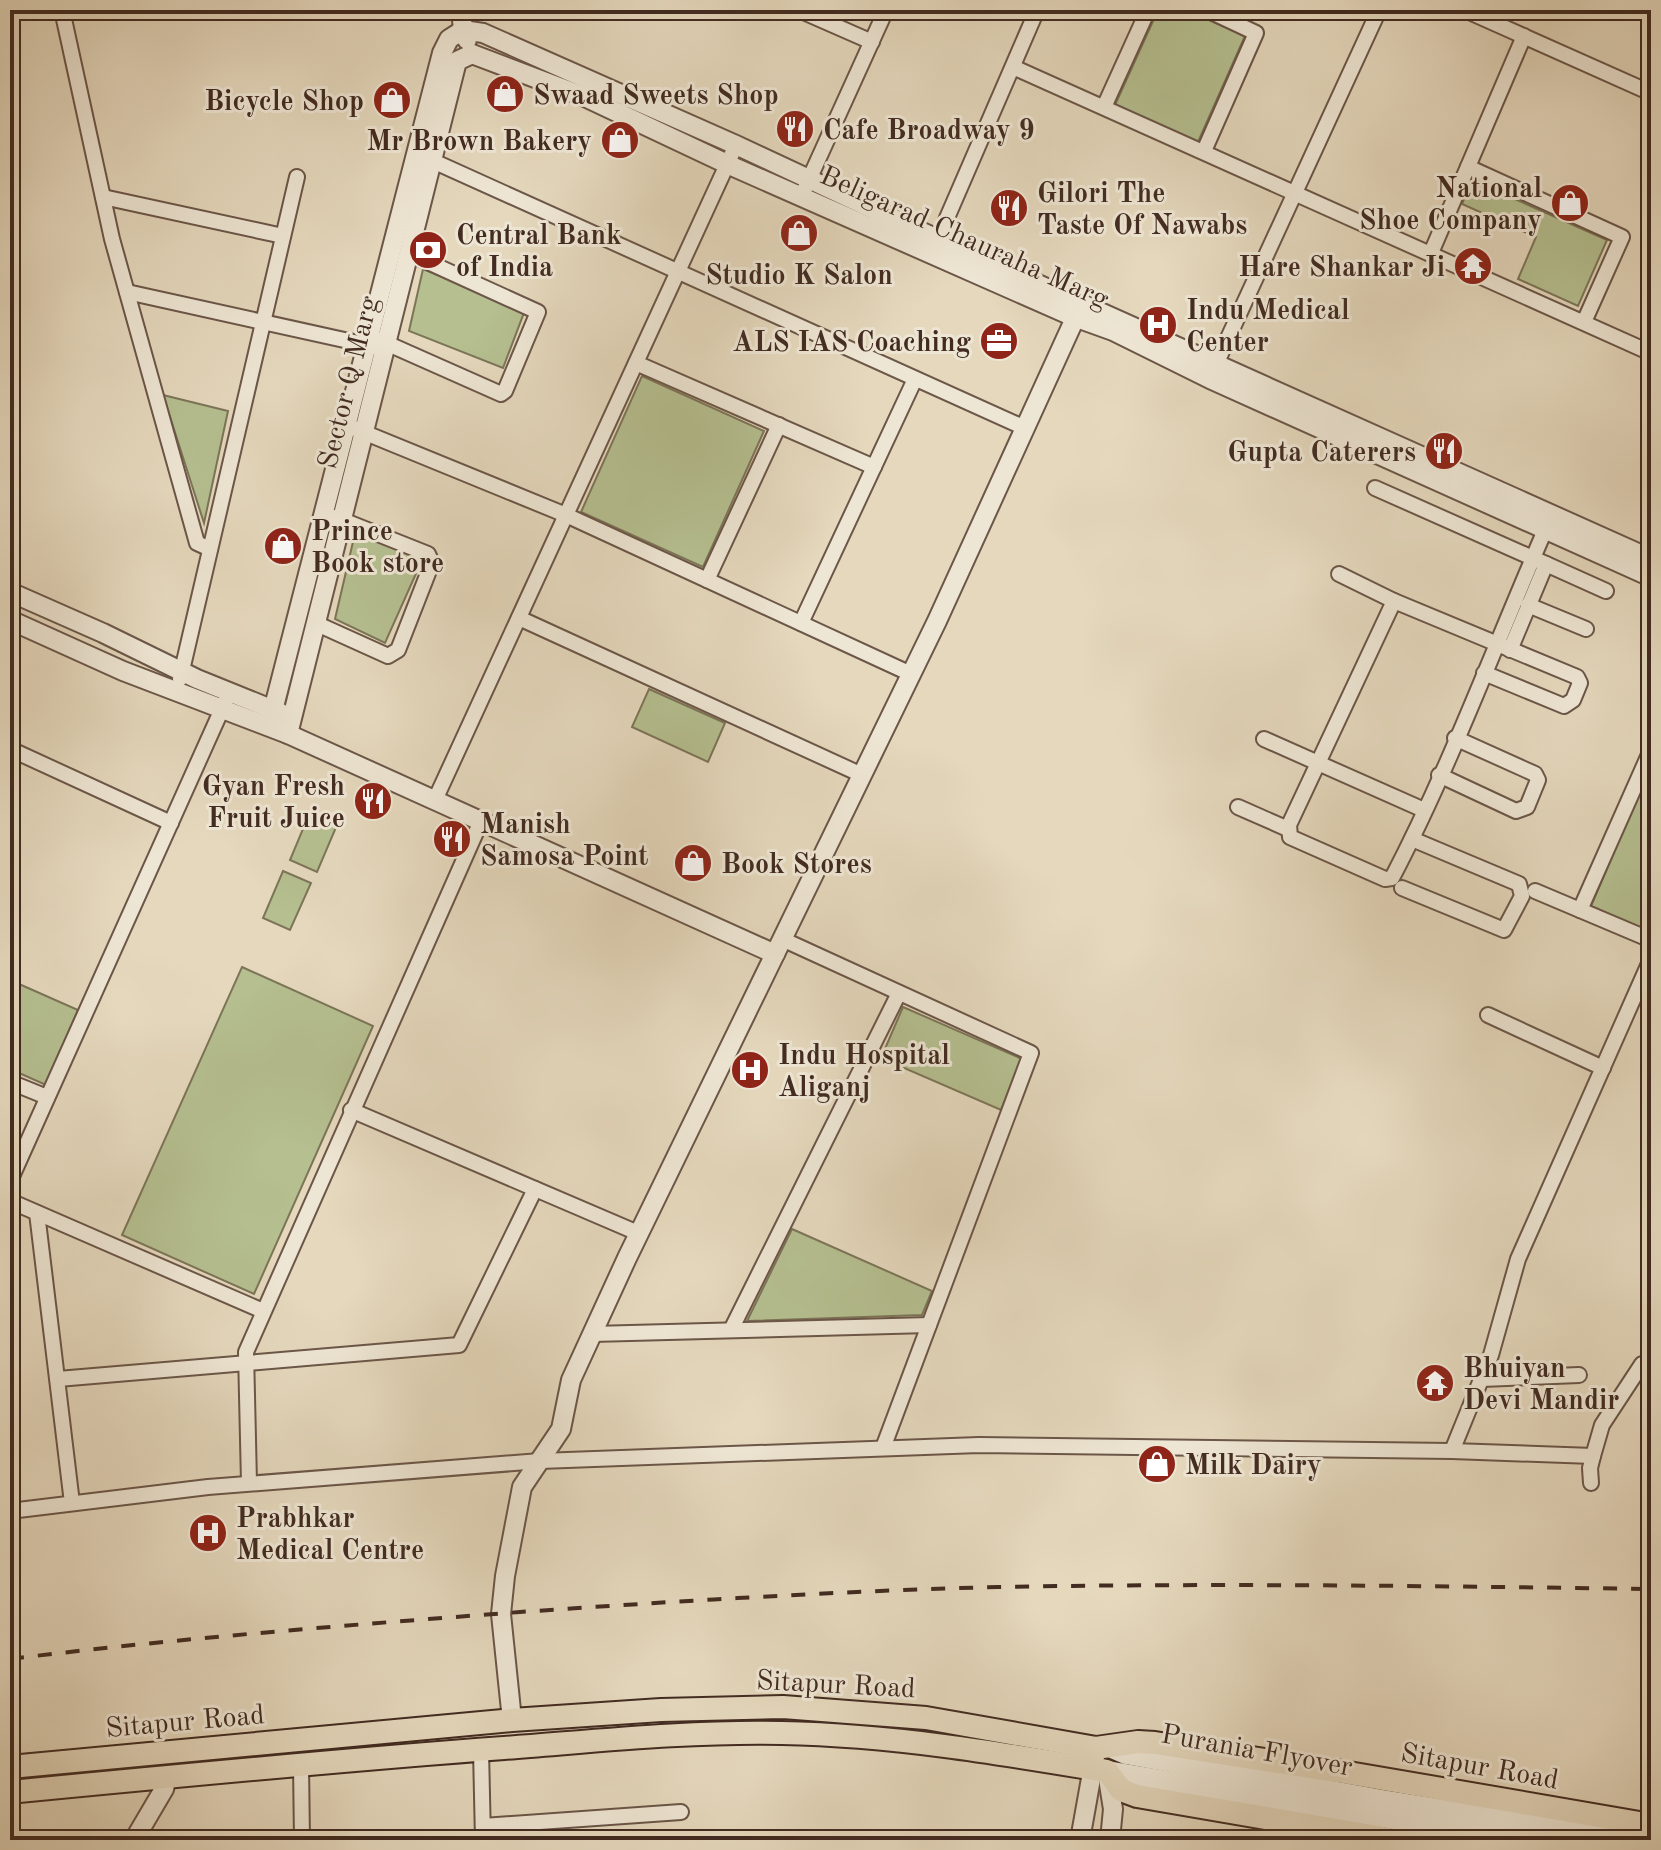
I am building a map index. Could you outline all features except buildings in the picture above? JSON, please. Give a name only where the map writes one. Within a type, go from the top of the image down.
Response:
[{"type":"main road","name":"Sitapur Road","points":[[10,1767],[512,1720],[661,1710],[783,1707],[926,1718],[1101,1759]]},
{"type":"main road","name":"Sitapur Road","points":[[10,1792],[481,1750],[705,1733],[784,1733],[888,1738],[1101,1759],[1138,1742],[1155,1743],[1651,1825]]},
{"type":"main road","name":"Purania Flyover","points":[[1101,1759],[1126,1754],[1381,1826],[1518,1840]]},
{"type":"main road","points":[[1101,1759],[1121,1790],[1137,1796],[1381,1826]]},
{"type":"main road","name":"Purania Flyover","points":[[1381,1826],[1631,1840]]},
{"type":"street","points":[[62,10],[127,292],[197,543],[210,549]]},
{"type":"street","points":[[461,10],[463,30],[472,54]]},
{"type":"street","points":[[799,10],[872,42]]},
{"type":"street","points":[[271,718],[332,516],[424,157],[442,53],[449,39],[463,30],[483,33],[736,145],[805,187],[886,10]]},
{"type":"street","points":[[935,247],[1037,10]]},
{"type":"street","points":[[1104,107],[1148,10]]},
{"type":"street","points":[[1204,151],[1256,33],[1207,10]]},
{"type":"street","points":[[1213,371],[1379,10]]},
{"type":"street","points":[[1465,10],[1651,93]]},
{"type":"street","points":[[1431,253],[1524,36]]},
{"type":"street","name":"Sector Q Marg","points":[[376,343],[408,253],[424,157],[457,61],[472,54]]},
{"type":"street","name":"Beligarad Chauraha Marg","points":[[472,54],[585,97],[727,164],[805,187],[1078,310],[1113,331],[1213,371],[1649,565]]},
{"type":"street","points":[[1013,67],[1651,353]]},
{"type":"street","points":[[435,800],[736,145]]},
{"type":"street","points":[[424,157],[1025,428]]},
{"type":"street","points":[[1468,167],[1622,237],[1584,322]]},
{"type":"street","points":[[177,691],[297,177]]},
{"type":"street","points":[[103,197],[283,236]]},
{"type":"street","points":[[127,292],[376,343],[501,394],[505,391],[538,312],[408,253]]},
{"type":"street","points":[[512,1720],[501,1614],[522,1487],[561,1429],[571,1380],[638,1233],[911,674],[1078,310]]},
{"type":"street","points":[[636,363],[874,467]]},
{"type":"street","points":[[801,623],[915,379]]},
{"type":"street","points":[[707,580],[779,425]]},
{"type":"street","points":[[355,428],[566,515],[911,674]]},
{"type":"street","points":[[1375,488],[1606,591]]},
{"type":"street","points":[[290,725],[315,623],[332,516]]},
{"type":"street","points":[[315,623],[388,656],[393,655],[398,650],[432,563],[428,554],[332,516]]},
{"type":"street","points":[[1394,601],[1288,829],[1290,837],[1296,841],[1385,879],[1392,878],[1412,839],[1484,673],[1528,605],[1548,522]]},
{"type":"street","points":[[1503,648],[1539,561]]},
{"type":"street","points":[[1339,574],[1394,601],[1579,679],[1573,700],[1569,705],[1560,706],[1484,673]]},
{"type":"street","points":[[10,592],[103,633],[182,672],[226,700],[290,725],[481,821],[778,946],[899,993],[1031,1053],[883,1448]]},
{"type":"street","points":[[1528,605],[1586,629]]},
{"type":"street","points":[[519,618],[862,775]]},
{"type":"street","points":[[10,620],[123,671],[177,691],[226,700]]},
{"type":"street","points":[[10,1181],[226,700]]},
{"type":"street","points":[[1439,775],[1516,811],[1527,807],[1538,780],[1535,774],[1455,738]]},
{"type":"street","points":[[1264,739],[1424,810]]},
{"type":"street","points":[[10,749],[171,823]]},
{"type":"street","points":[[1580,910],[1651,750]]},
{"type":"street","points":[[1238,807],[1288,829]]},
{"type":"street","points":[[249,1483],[246,1352],[481,821]]},
{"type":"street","points":[[1402,888],[1504,930],[1522,896],[1519,884],[1412,839]]},
{"type":"street","points":[[1535,891],[1651,940]]},
{"type":"street","points":[[1452,1451],[1491,1355],[1518,1259],[1651,959]]},
{"type":"street","points":[[731,1330],[899,993]]},
{"type":"street","points":[[1488,1015],[1603,1068]]},
{"type":"street","points":[[10,1082],[47,1097]]},
{"type":"street","points":[[351,1110],[638,1233]]},
{"type":"street","points":[[58,1379],[459,1345],[535,1189]]},
{"type":"street","points":[[10,1201],[263,1311]]},
{"type":"street","points":[[37,1213],[72,1503]]},
{"type":"street","points":[[592,1334],[929,1325]]},
{"type":"street","points":[[1591,1483],[1590,1468],[1602,1425],[1642,1364]]},
{"type":"street","points":[[1482,1379],[1579,1375]]},
{"type":"street","points":[[10,1511],[249,1483],[540,1461],[883,1448],[979,1445],[1452,1451],[1593,1456]]},
{"type":"street","points":[[481,1750],[483,1833],[681,1812]]},
{"type":"street","points":[[1080,1840],[1101,1759]]},
{"type":"street","points":[[1101,1759],[1113,1809],[1110,1840]]},
{"type":"street","points":[[301,1765],[302,1840]]},
{"type":"street","points":[[134,1840],[164,1789],[167,1777]]},
{"type":"green space","points":[[1158,10],[1187,10],[1245,36],[1198,142],[1115,105]]},
{"type":"green space","points":[[1472,180],[1607,240],[1578,306],[1518,279],[1536,237],[1462,204]]},
{"type":"green space","points":[[423,269],[525,310],[503,368],[409,331]]},
{"type":"green space","points":[[642,376],[764,431],[703,567],[581,512]]},
{"type":"green space","points":[[163,395],[228,411],[204,523]]},
{"type":"green space","points":[[356,529],[423,558],[385,643],[335,619]]},
{"type":"green space","points":[[649,689],[725,723],[708,762],[632,727]]},
{"type":"green space","points":[[1651,765],[1651,918],[1646,930],[1591,906]]},
{"type":"green space","points":[[310,812],[337,825],[317,872],[290,860]]},
{"type":"green space","points":[[283,871],[311,883],[290,930],[263,918]]},
{"type":"green space","points":[[242,967],[373,1026],[254,1294],[122,1235]]},
{"type":"green space","points":[[10,980],[78,1010],[46,1085],[10,1069]]},
{"type":"green space","points":[[903,1007],[1022,1059],[1001,1110],[881,1058]]},
{"type":"green space","points":[[792,1229],[932,1291],[922,1315],[747,1321]]},
{"type":"railway","points":[[10,1659],[201,1638],[392,1622],[879,1591],[1161,1585],[1651,1589]]},
{"type":"place","name":"Swaad Sweets Shop","points":[[505,94]]},
{"type":"place","name":"Bicycle Shop","points":[[392,100]]},
{"type":"place","name":"Cafe Broadway 9","points":[[795,129]]},
{"type":"place","name":"Mr Brown Bakery","points":[[620,140]]},
{"type":"place","name":"National Shoe Company","points":[[1570,203]]},
{"type":"place","name":"Gilori The Taste Of Nawabs","points":[[1009,208]]},
{"type":"place","name":"Studio K Salon","points":[[799,233]]},
{"type":"place","name":"Central Bank of India","points":[[428,250]]},
{"type":"place","name":"Hare Shankar Ji","points":[[1473,266]]},
{"type":"place","name":"Indu Medical Center","points":[[1158,325]]},
{"type":"place","name":"ALS IAS Coaching","points":[[999,341]]},
{"type":"place","name":"Gupta Caterers","points":[[1444,451]]},
{"type":"place","name":"Prince Book store","points":[[283,546]]},
{"type":"place","name":"Gyan Fresh Fruit Juice","points":[[373,801]]},
{"type":"place","name":"Manish Samosa Point","points":[[452,839]]},
{"type":"place","name":"Book Stores","points":[[693,863]]},
{"type":"place","name":"Indu Hospital Aliganj","points":[[750,1070]]},
{"type":"place","name":"Bhuiyan Devi Mandir","points":[[1435,1383]]},
{"type":"place","name":"Milk Dairy","points":[[1157,1464]]},
{"type":"place","name":"Prabhkar Medical Centre","points":[[208,1533]]}]
